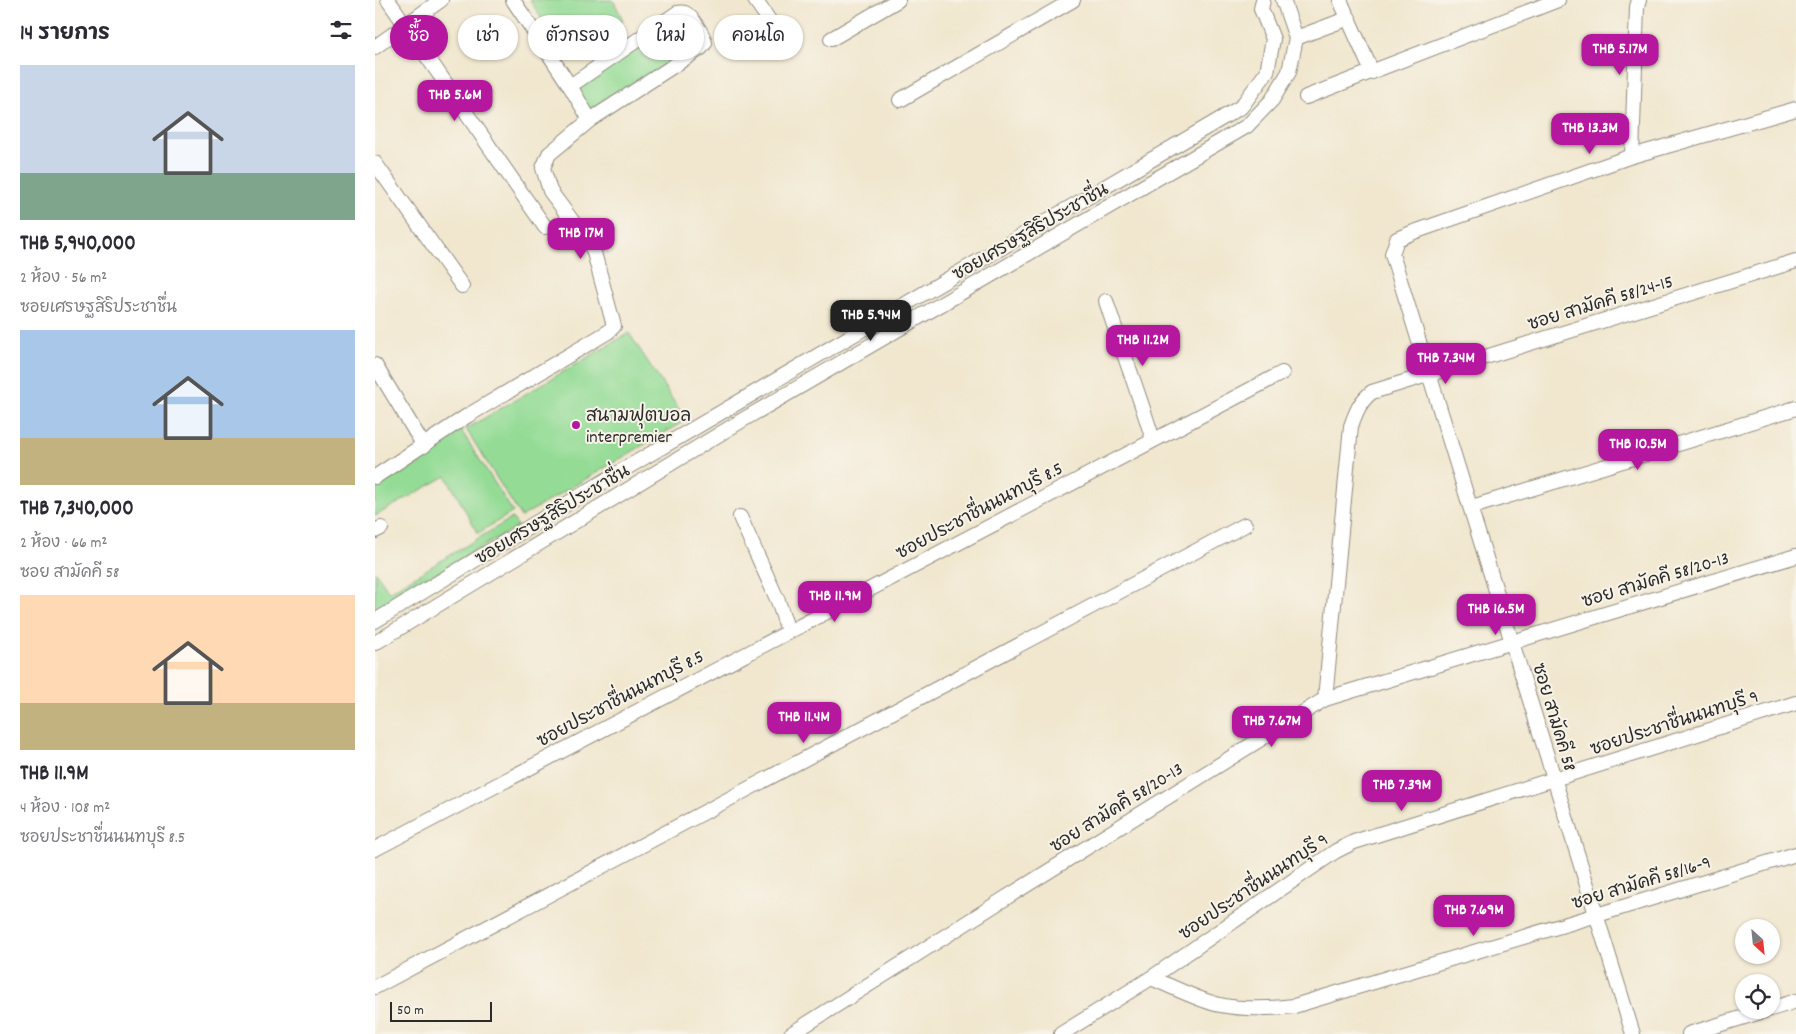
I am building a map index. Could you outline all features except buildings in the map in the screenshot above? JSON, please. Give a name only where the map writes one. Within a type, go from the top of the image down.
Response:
[{"type":"street","points":[[388,0],[399,15]]},
{"type":"street","points":[[420,15],[441,0]]},
{"type":"street","points":[[513,0],[570,86],[590,120]]},
{"type":"street","points":[[755,0],[766,15]]},
{"type":"street","points":[[831,39],[898,0]]},
{"type":"street","name":"ซอยเศรษฐสิริประชาชื่น","points":[[375,621],[611,478],[1241,107],[1267,72],[1273,39],[1261,9],[1263,0]]},
{"type":"street","points":[[1283,0],[1296,38],[1349,18]]},
{"type":"street","points":[[1340,0],[1373,72]]},
{"type":"street","points":[[1306,97],[1558,0]]},
{"type":"street","points":[[1639,0],[1637,7],[1632,156],[1796,109]]},
{"type":"street","points":[[901,100],[1064,2]]},
{"type":"street","points":[[375,477],[467,416],[608,332],[614,326],[593,249],[550,192],[543,168],[549,154],[590,120],[701,48],[705,43],[705,37],[688,15],[683,12],[677,13],[570,86]]},
{"type":"street","points":[[375,47],[390,36]]},
{"type":"street","name":"ซอยเศรษฐสิริประชาชื่น","points":[[375,644],[747,418],[1247,126],[1272,100],[1289,72],[1296,38]]},
{"type":"street","points":[[430,60],[545,227]]},
{"type":"street","name":"ซอย สามัคคี 58","points":[[1632,156],[1397,238],[1392,254],[1472,507],[1633,1034]]},
{"type":"street","points":[[375,162],[463,286]]},
{"type":"street","name":"ซอย สามัคคี 58/24-15","points":[[1325,699],[1351,426],[1356,412],[1365,398],[1372,392],[1796,261]]},
{"type":"street","points":[[1106,301],[1153,440]]},
{"type":"street","points":[[375,365],[424,446]]},
{"type":"street","name":"ซอยประชาชื่นนนทบุรี 8.5","points":[[375,849],[1283,373]]},
{"type":"street","points":[[1472,507],[1796,408]]},
{"type":"street","points":[[740,518],[778,601],[788,632]]},
{"type":"street","points":[[375,988],[1245,525]]},
{"type":"street","name":"ซอย สามัคคี 58/20-13","points":[[791,1034],[1325,699],[1796,556]]},
{"type":"street","name":"ซอยประชาชื่นนนทบุรี 9","points":[[1061,1034],[1151,978],[1336,851],[1354,842],[1796,703]]},
{"type":"street","name":"ซอย สามัคคี 58/16-9","points":[[1151,978],[1218,1004],[1239,1008],[1267,1009],[1294,1006],[1796,854]]},
{"type":"street","points":[[1780,1006],[1796,1001]]},
{"type":"street","points":[[1689,1034],[1738,1019]]},
{"type":"green space","points":[[530,0],[613,0],[620,15],[539,15]]},
{"type":"green space","points":[[682,8],[687,15],[672,15]]},
{"type":"green space","points":[[637,38],[637,60],[679,60],[591,118],[569,84],[605,60],[627,60],[627,45]]},
{"type":"green space","name":"สนามฟุตบอล interpremier","points":[[629,333],[686,420],[521,517],[466,429]]},
{"type":"green space","points":[[459,427],[513,512],[478,533],[446,476],[375,516],[375,489],[437,452],[433,440]]},
{"type":"green space","points":[[512,518],[518,526],[375,610],[375,571],[389,592]]},
{"type":"place","name":"สนามฟุตบอล interpremier","points":[[576,425]]}]
